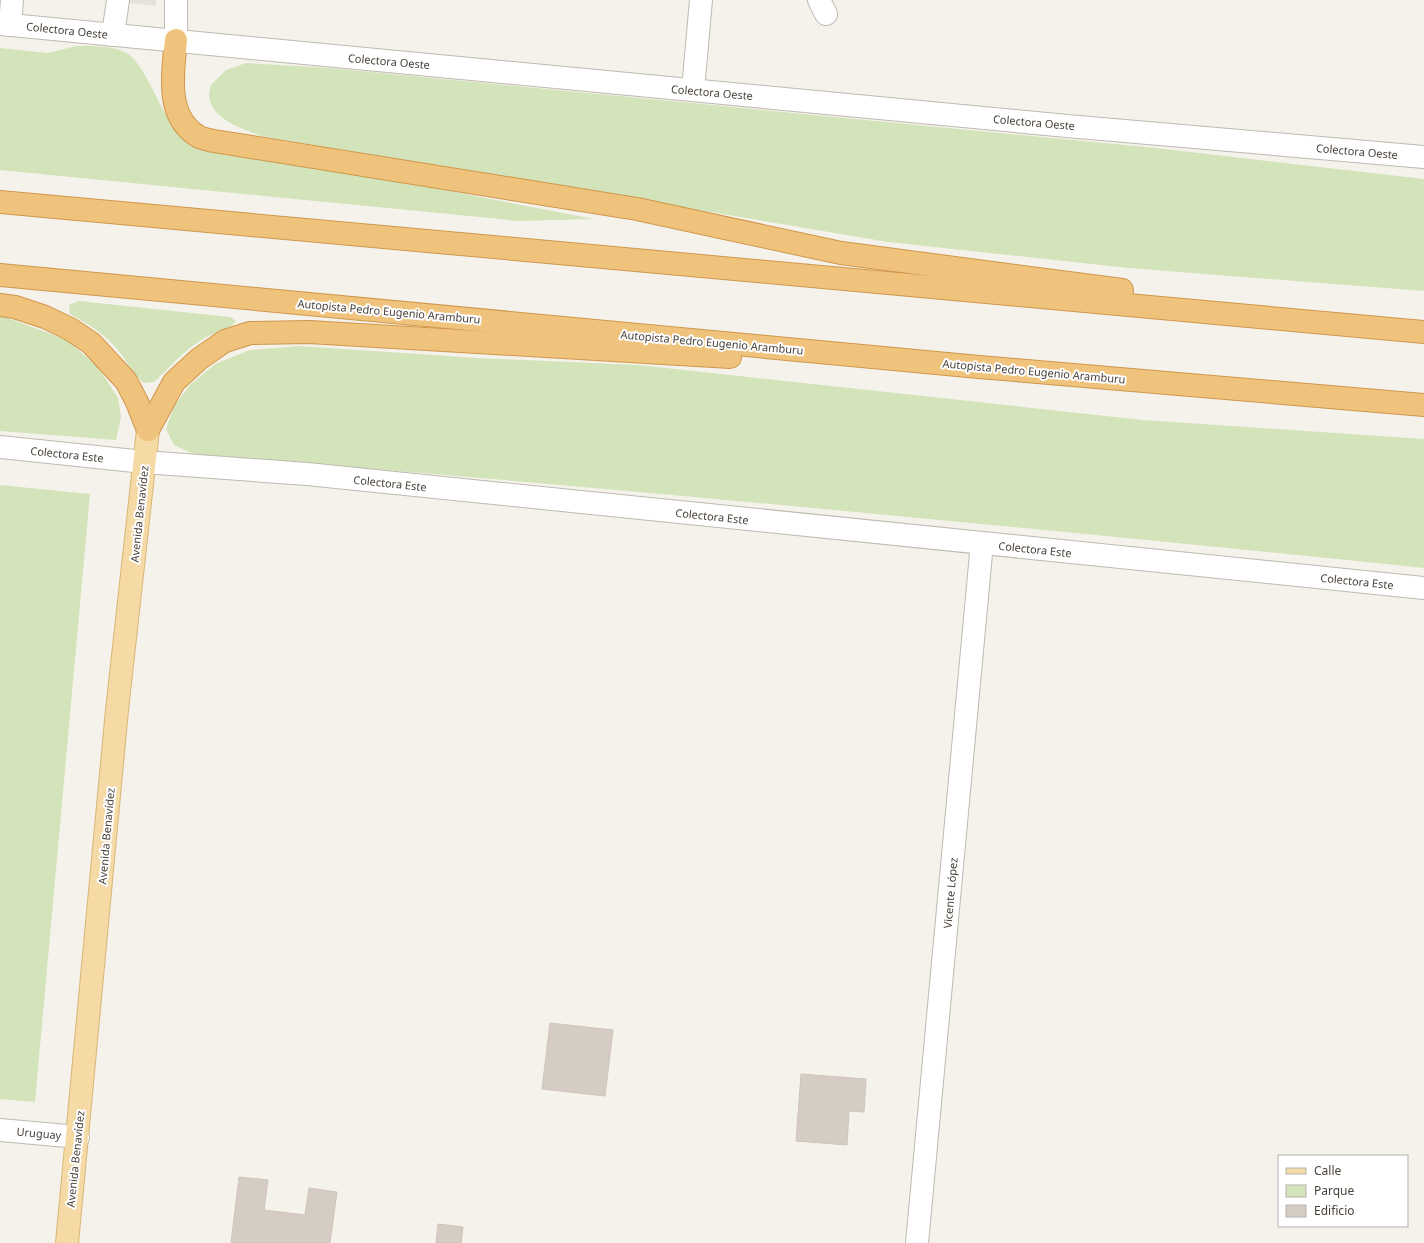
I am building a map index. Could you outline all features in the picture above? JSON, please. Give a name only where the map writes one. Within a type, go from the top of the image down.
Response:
[{"type":"highway","points":[[176,40],[172,87],[180,119],[197,136],[214,141],[637,209],[841,253],[1095,286],[1349,325]]},
{"type":"highway","points":[[0,202],[1424,332]]},
{"type":"highway","name":"Autopista Pedro Eugenio Aramburu","points":[[0,275],[979,367],[1424,405]]},
{"type":"highway","points":[[0,305],[15,307],[45,317],[70,329],[91,343],[126,381],[137,402],[148,430]]},
{"type":"highway","points":[[148,430],[174,382],[200,359],[225,341],[250,333],[309,332],[666,355],[979,367]]},
{"type":"main road","name":"Avenida Benavídez","points":[[67,1243],[117,718],[148,430]]},
{"type":"street","points":[[5,24],[12,0]]},
{"type":"street","points":[[113,35],[118,0]]},
{"type":"street","points":[[176,0],[176,40]]},
{"type":"street","points":[[694,90],[701,0]]},
{"type":"street","name":"Colectora Oeste","points":[[5,24],[694,90],[1424,157]]},
{"type":"street","name":"Colectora Este","points":[[0,447],[144,462],[307,474],[1424,588]]},
{"type":"street","name":"Vicente López","points":[[917,1243],[982,543]]},
{"type":"street","name":"Uruguay","points":[[0,1130],[78,1137]]},
{"type":"shaded area","points":[[103,0],[156,0],[156,6]]},
{"type":"green space","points":[[76,46],[101,46],[113,48],[125,52],[132,57],[145,76],[170,121],[179,132],[190,141],[594,219],[519,221],[0,170],[0,48],[48,53]]},
{"type":"green space","points":[[246,63],[329,68],[1156,148],[1424,179],[1424,291],[1128,268],[888,242],[261,136],[238,127],[222,118],[211,105],[209,97],[211,85],[226,70]]},
{"type":"green space","points":[[79,301],[230,317],[236,321],[226,329],[206,337],[191,347],[154,382],[144,383],[136,375],[121,353],[107,338],[70,314],[69,305]]},
{"type":"green space","points":[[0,315],[67,340],[98,367],[118,398],[121,417],[116,440],[0,431]]},
{"type":"green space","points":[[300,346],[477,358],[639,365],[1143,420],[1424,439],[1424,568],[809,508],[193,454],[174,445],[166,429],[174,406],[190,385],[215,364],[250,350]]},
{"type":"green space","points":[[0,485],[90,494],[35,1102],[0,1099]]},
{"type":"building","points":[[550,1023],[613,1030],[605,1096],[542,1089]]},
{"type":"building","points":[[801,1074],[866,1079],[864,1112],[849,1111],[847,1145],[796,1141]]},
{"type":"building","points":[[239,1177],[268,1180],[264,1210],[305,1215],[309,1188],[337,1192],[330,1243],[231,1243]]},
{"type":"building","points":[[438,1224],[463,1227],[461,1243],[436,1243]]}]
